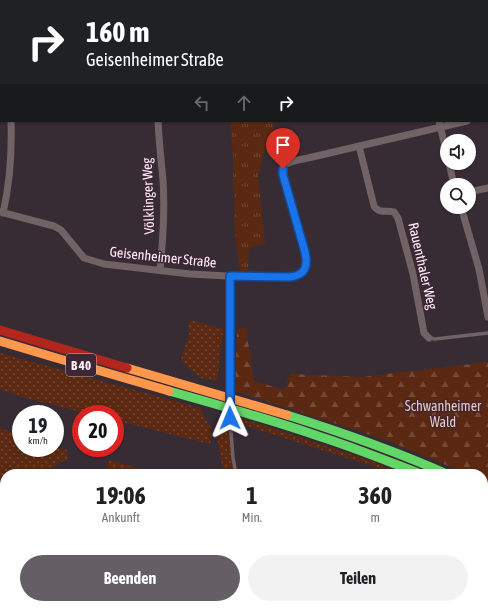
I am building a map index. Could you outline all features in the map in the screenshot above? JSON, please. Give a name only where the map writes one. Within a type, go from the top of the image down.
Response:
[{"type":"highway","name":"B 40","points":[[0,330],[282,413],[390,450],[435,469]]},
{"type":"highway","name":"B 40","points":[[2,342],[280,424],[347,445],[409,469]]},
{"type":"street","points":[[1,213],[7,193],[10,175],[12,145],[11,122]]},
{"type":"street","name":"Völklinger Weg","points":[[158,122],[163,180],[162,249],[160,270]]},
{"type":"street","name":"Geisenheimer Straße","points":[[1,213],[54,226],[61,230],[84,258],[104,264],[190,274],[284,278],[295,276],[302,272],[306,266],[306,258],[283,175],[285,165],[289,162],[359,146],[440,124],[459,122]]},
{"type":"street","points":[[440,124],[442,134]]},
{"type":"street","name":"Rauenthaler Weg","points":[[359,146],[374,206],[380,211],[394,212],[398,218],[413,274],[424,333],[429,338]]},
{"type":"street","points":[[476,191],[488,188]]},
{"type":"street","points":[[463,214],[479,269],[488,317]]},
{"type":"street","points":[[230,276],[230,376]]},
{"type":"lane","points":[[429,338],[434,339],[488,333]]},
{"type":"lane","points":[[230,376],[231,433],[235,469]]},
{"type":"green space","points":[[230,122],[272,122],[277,139],[267,140],[258,176],[265,243],[249,248],[248,271],[240,271],[234,223],[235,208]]},
{"type":"green space","points":[[190,320],[223,329],[217,381],[201,378],[181,361],[190,330],[188,329]]},
{"type":"green space","name":"Schwanheimer Wald","points":[[237,328],[246,328],[254,381],[285,390],[290,374],[362,377],[488,362],[488,469],[456,469],[386,440],[235,391]]},
{"type":"green space","points":[[0,353],[200,408],[211,428],[210,444],[124,422],[124,405],[72,405],[72,409],[64,407],[64,405],[55,405],[0,390]]},
{"type":"green space","points":[[238,417],[374,462],[390,469],[382,469],[241,424]]},
{"type":"green space","points":[[217,423],[228,423],[234,469],[223,469],[218,442]]},
{"type":"green space","points":[[0,428],[12,433],[12,457],[64,457],[64,449],[67,450],[68,460],[57,463],[53,469],[0,469]]},
{"type":"green space","points":[[109,460],[140,469],[106,469]]},
{"type":"traffic: fast","points":[[169,391],[244,412],[300,430],[357,449],[408,469]]},
{"type":"traffic: fast","points":[[287,415],[368,442],[436,469]]},
{"type":"traffic: slow","points":[[0,341],[169,391]]},
{"type":"traffic: slow","points":[[127,368],[287,415]]},
{"type":"traffic: jam","points":[[0,330],[127,368]]},
{"type":"route","points":[[230,418],[230,276],[290,277],[300,274],[304,270],[307,263],[283,175],[283,169]]}]
